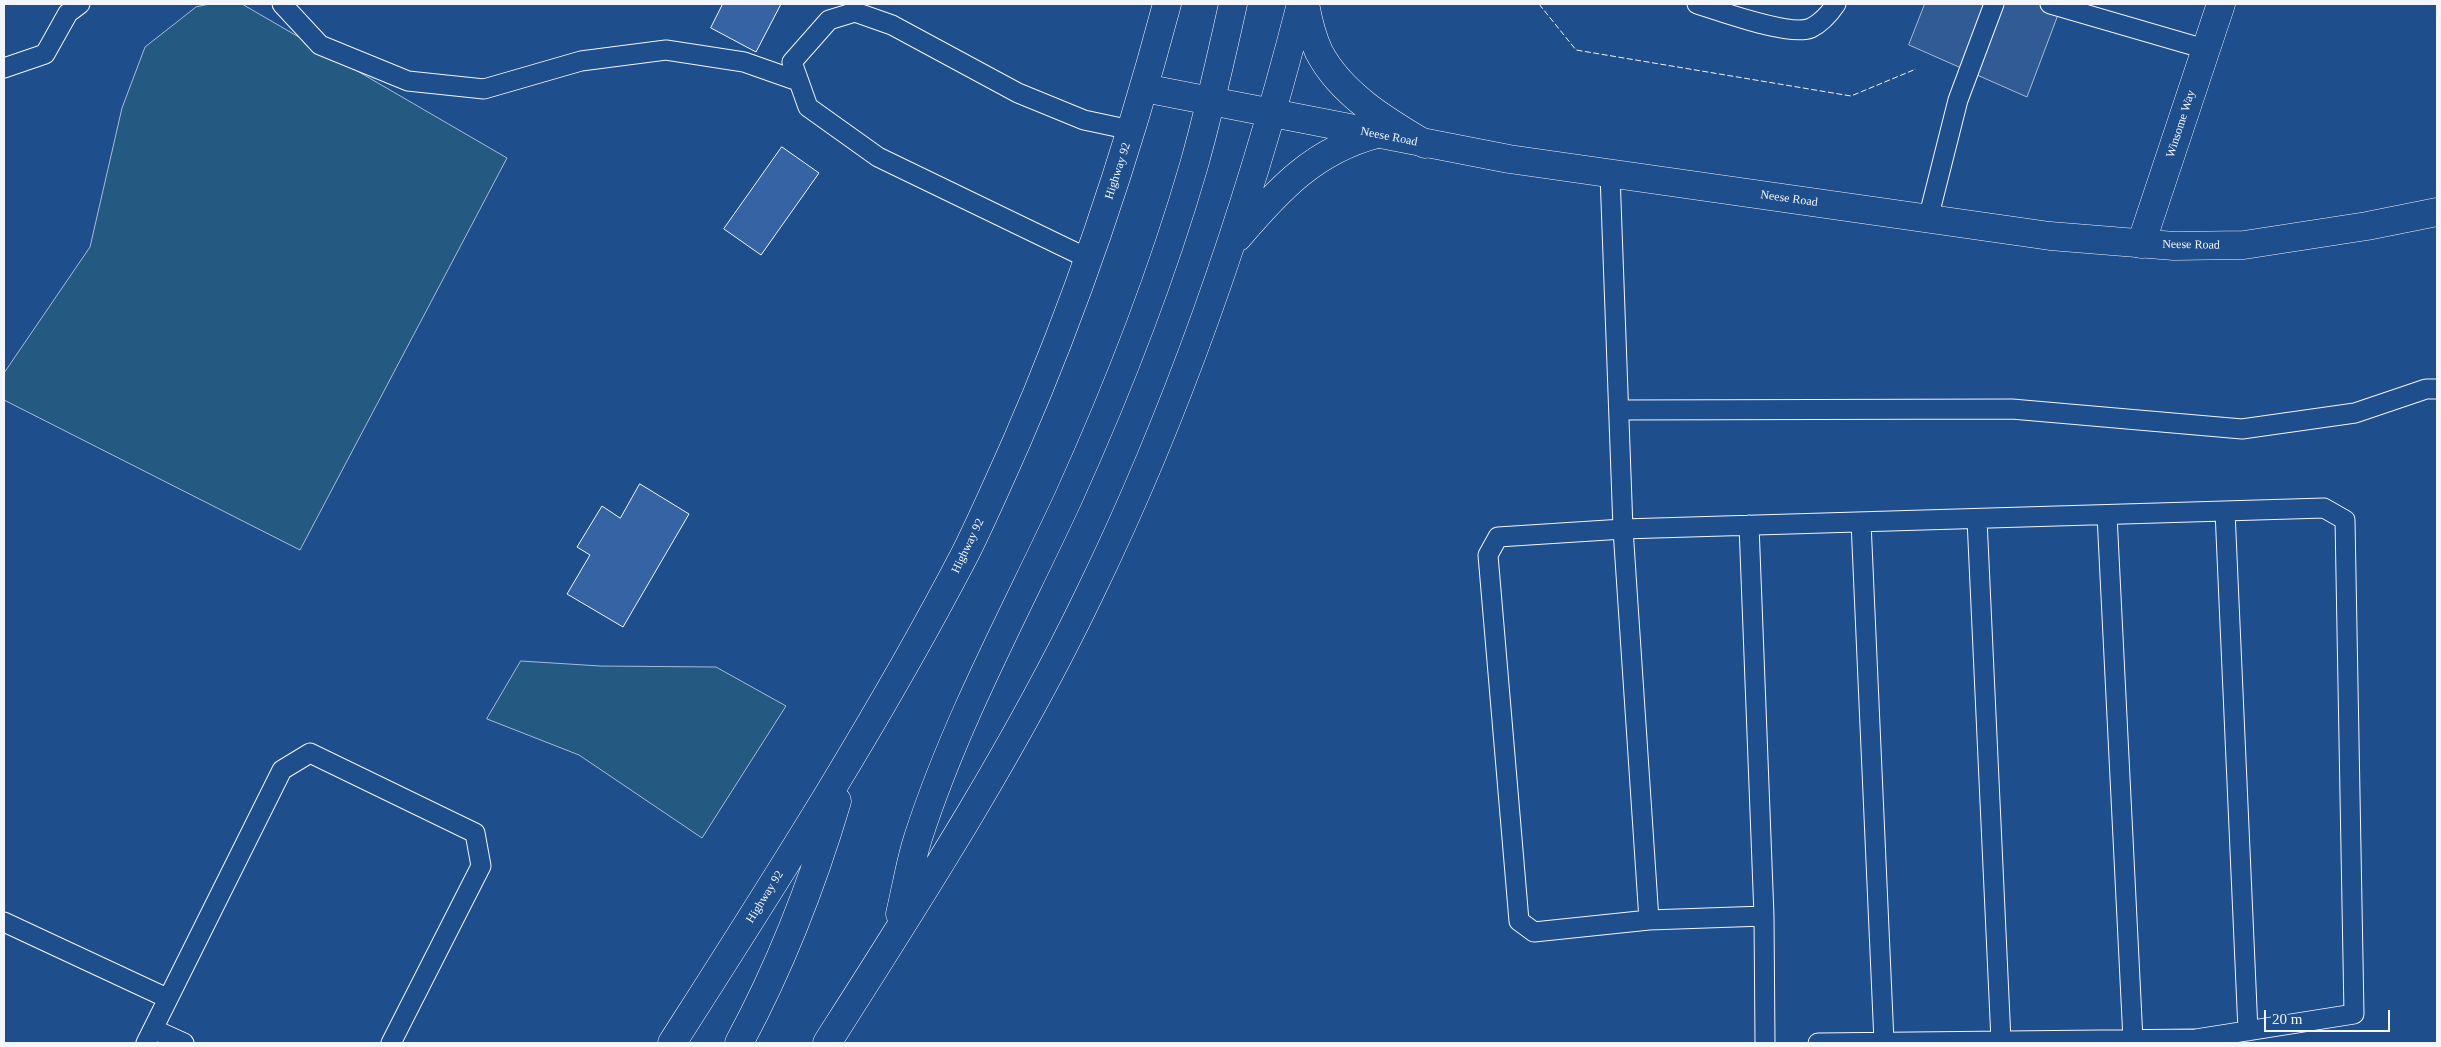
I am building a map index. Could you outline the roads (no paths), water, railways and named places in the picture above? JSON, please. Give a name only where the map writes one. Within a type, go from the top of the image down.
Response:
[{"type":"main road","name":"Highway 92","points":[[672,1043],[805,833],[910,654],[966,552],[1038,394],[1089,258],[1144,88],[1167,4]]},
{"type":"main road","points":[[896,935],[917,840],[927,810],[985,668],[1068,498],[1134,342],[1174,229],[1210,102],[1233,4]]},
{"type":"main road","points":[[828,1043],[962,827],[1026,716],[1088,597],[1168,419],[1229,247],[1271,114],[1301,4]]},
{"type":"main road","points":[[1305,4],[1319,51],[1335,77],[1381,116],[1425,144]]},
{"type":"main road","name":"Winsome Way","points":[[2141,244],[2221,4]]},
{"type":"main road","name":"Neese Road","points":[[1144,88],[1425,144],[1610,174],[2050,236],[2174,246],[2244,245],[2367,226],[2437,212]]},
{"type":"main road","points":[[1229,247],[1275,196],[1318,158],[1356,140],[1378,134]]},
{"type":"main road","points":[[739,1043],[773,977],[798,914],[819,858],[849,759]]},
{"type":"lane","points":[[4,68],[45,54],[68,13],[80,4]]},
{"type":"lane","points":[[282,4],[320,45],[408,81],[484,88],[581,61],[666,50],[744,62],[798,80]]},
{"type":"lane","points":[[1697,4],[1744,19],[1791,29],[1810,28],[1830,13],[1836,4]]},
{"type":"lane","points":[[1928,219],[1958,100],[1994,4]]},
{"type":"lane","points":[[2050,4],[2205,49]]},
{"type":"lane","points":[[1089,258],[878,157],[808,107],[792,62],[829,20],[855,12],[892,25],[1018,93],[1084,120],[1131,130]]},
{"type":"lane","points":[[1610,174],[1623,530],[1649,920]]},
{"type":"lane","points":[[1619,410],[2012,409],[2242,429],[2355,413],[2426,389],[2437,389]]},
{"type":"lane","points":[[1764,916],[1649,920],[1534,932],[1519,921],[1488,555],[1498,537],[1749,524],[2324,508],[2345,520],[2354,1014],[2196,1041],[1818,1043]]},
{"type":"lane","points":[[2225,511],[2248,1031]]},
{"type":"lane","points":[[2107,515],[2133,1040]]},
{"type":"lane","points":[[1977,519],[2000,1041]]},
{"type":"lane","points":[[1861,522],[1884,1042]]},
{"type":"lane","points":[[1749,524],[1764,916],[1765,1043]]},
{"type":"lane","points":[[184,1043],[150,1036],[167,998],[282,770],[310,754],[475,833],[481,866],[392,1043]]},
{"type":"lane","points":[[4,922],[167,998]]}]
